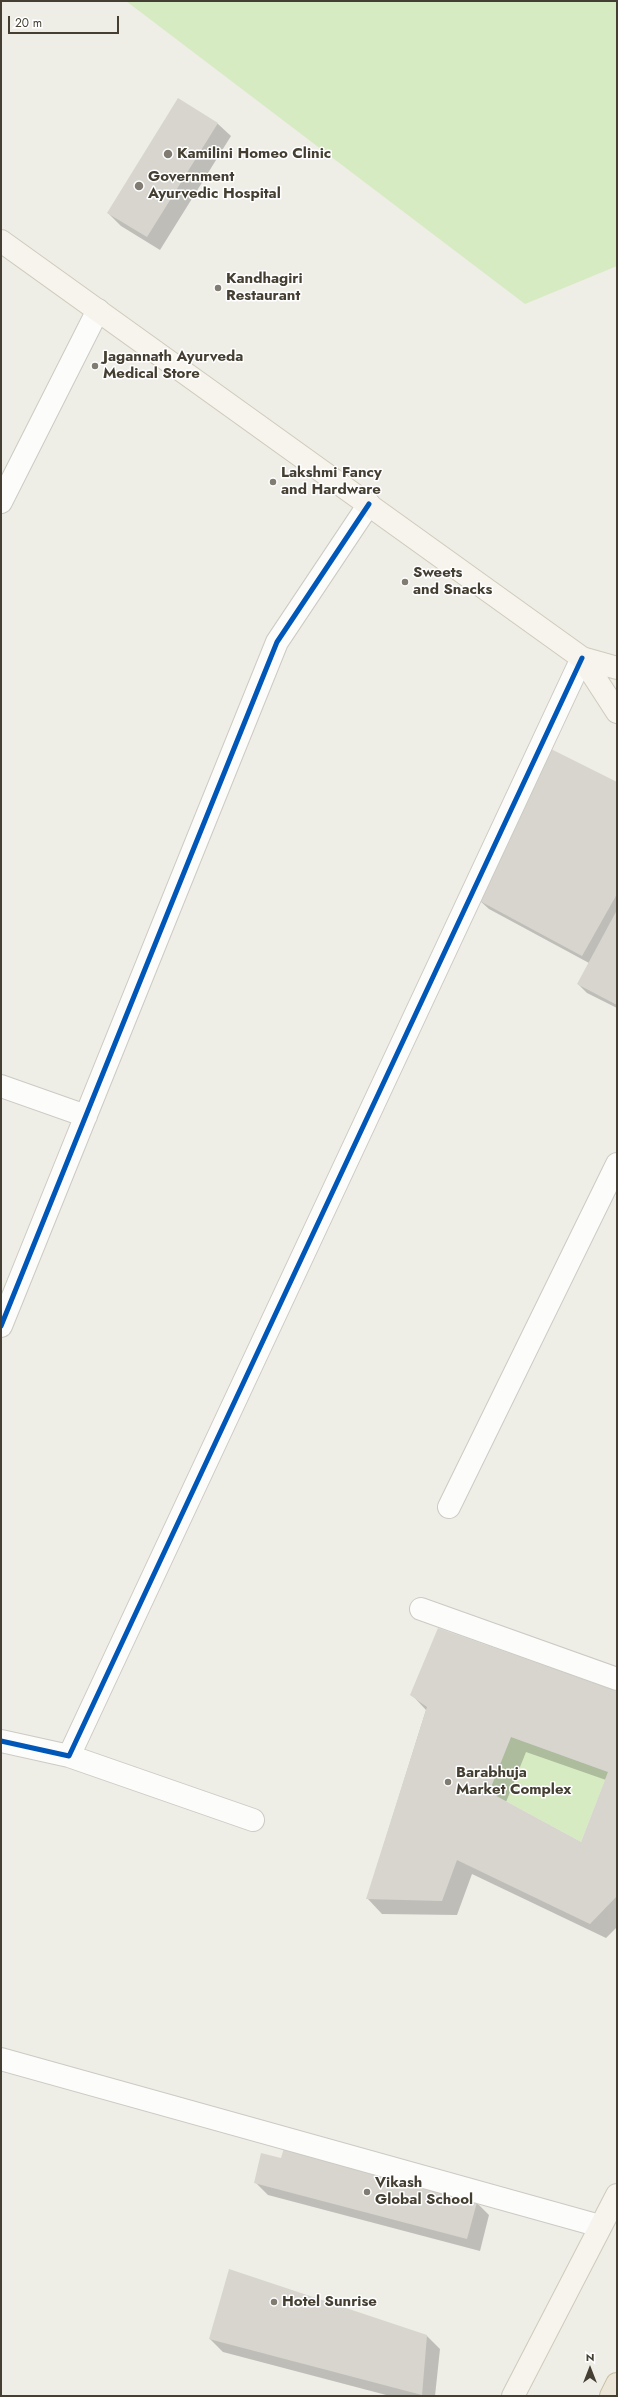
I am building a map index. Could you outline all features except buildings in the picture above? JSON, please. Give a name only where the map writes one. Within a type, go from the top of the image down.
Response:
[{"type":"highway","points":[[611,2396],[617,2384]]},
{"type":"main road","points":[[1,241],[370,504],[582,658],[617,668]]},
{"type":"main road","points":[[582,658],[617,712]]},
{"type":"main road","points":[[513,2396],[617,2195]]},
{"type":"street","points":[[1,502],[98,310]]},
{"type":"street","points":[[1,1326],[278,642],[370,504]]},
{"type":"street","points":[[69,1756],[582,658]]},
{"type":"street","points":[[1,1086],[86,1116]]},
{"type":"street","points":[[449,1507],[617,1164]]},
{"type":"street","points":[[421,1609],[617,1679]]},
{"type":"street","points":[[1,1741],[69,1756],[253,1820]]},
{"type":"street","points":[[1,2059],[600,2226]]},
{"type":"green space","points":[[126,1],[617,1],[617,266],[525,304]]},
{"type":"green space","points":[[511,1737],[608,1772],[581,1842],[489,1792]]},
{"type":"cycle path","points":[[1,1326],[277,642],[369,504]]},
{"type":"cycle path","points":[[1,1741],[69,1756],[582,658]]},
{"type":"place","name":"Kamilini Homeo Clinic","points":[[168,154]]},
{"type":"place","name":"Government Ayurvedic Hospital","points":[[139,186]]},
{"type":"place","name":"Kandhagiri Restaurant","points":[[218,288]]},
{"type":"place","name":"Jagannath Ayurveda Medical Store","points":[[95,366]]},
{"type":"place","name":"Lakshmi Fancy and Hardware","points":[[273,482]]},
{"type":"place","name":"Sweets and Snacks","points":[[405,582]]},
{"type":"place","name":"Barabhuja Market Complex","points":[[448,1782]]},
{"type":"place","name":"Vikash Global School","points":[[367,2192]]},
{"type":"place","name":"Hotel Sunrise","points":[[274,2302]]}]
